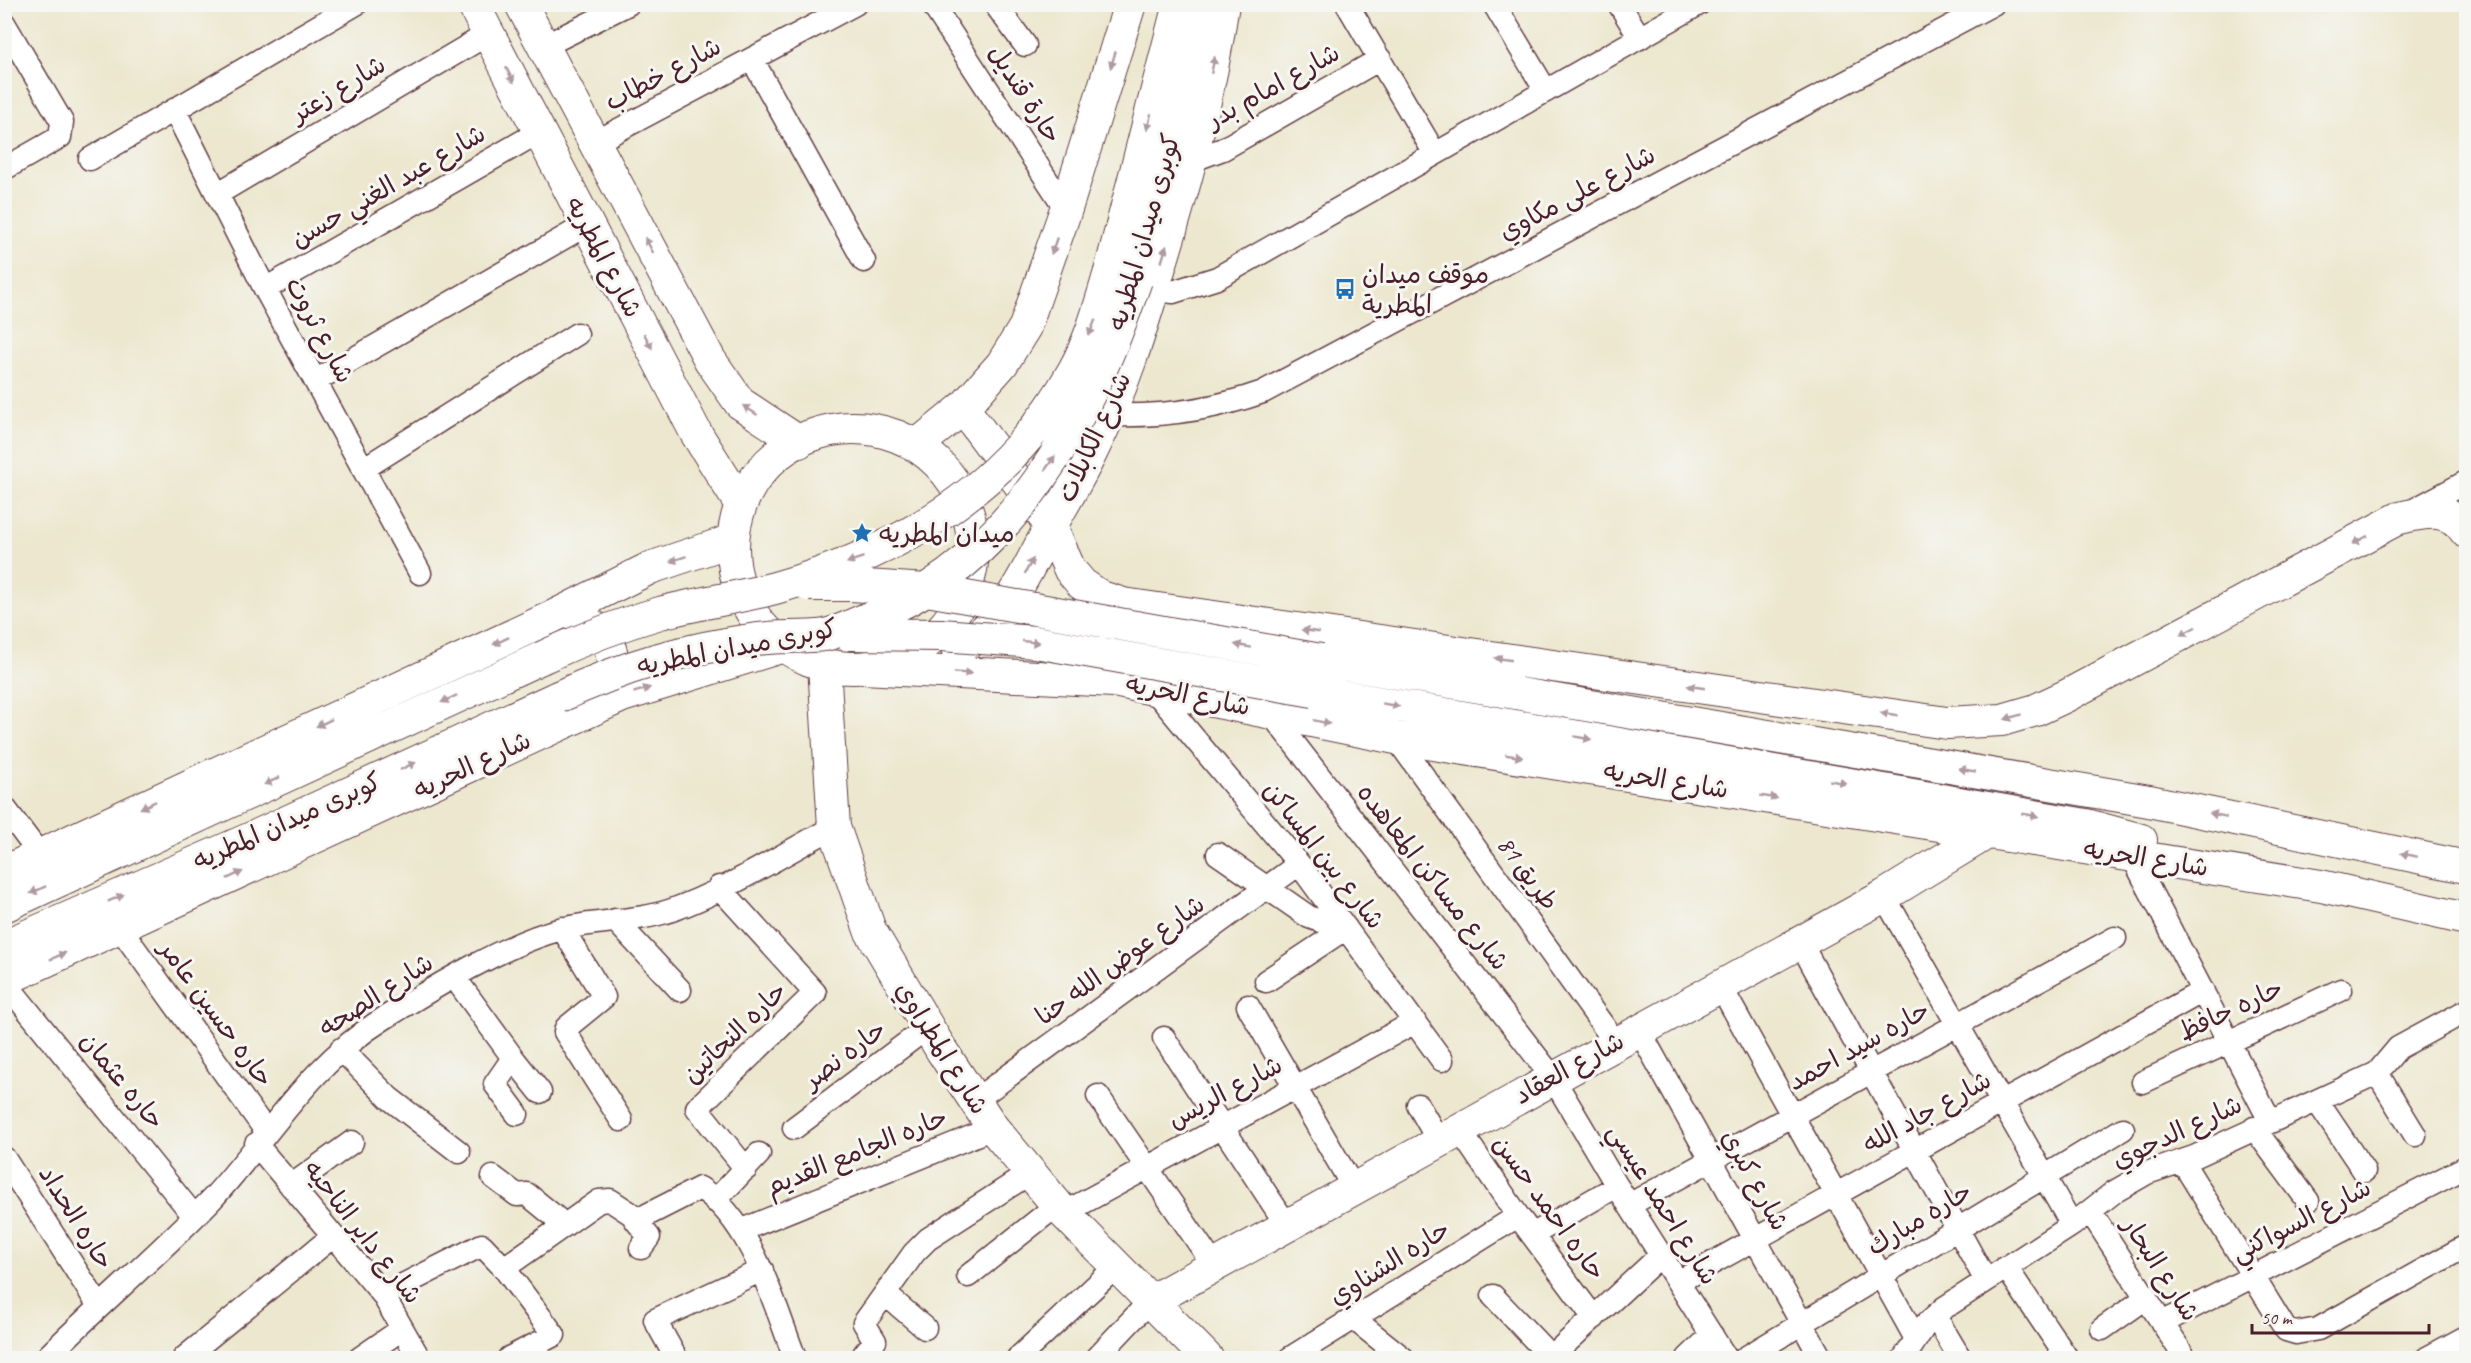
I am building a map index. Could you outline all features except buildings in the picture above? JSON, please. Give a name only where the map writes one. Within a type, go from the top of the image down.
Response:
[{"type":"main road","name":"شارع المطريه","points":[[473,4],[696,433],[741,505]]},
{"type":"main road","name":"شارع المطريه","points":[[521,4],[711,360],[740,404],[799,442]]},
{"type":"main road","points":[[916,446],[963,408],[1002,364],[1025,327],[1066,209],[1130,4]]},
{"type":"main road","name":"كوبرى ميدان المطريه","points":[[4,906],[590,635],[661,613],[775,588],[878,551],[937,517],[983,485],[1012,455],[1046,413],[1074,369],[1094,324],[1133,280],[1179,4]]},
{"type":"main road","name":"كوبرى ميدان المطريه","points":[[4,946],[254,837],[637,663],[759,638],[825,650],[888,611],[930,589],[971,556],[1016,512],[1073,426],[1117,335],[1185,82],[1210,4]]},
{"type":"main road","name":"شارع الكابلات","points":[[906,656],[946,653],[974,639],[987,628],[1006,605],[1094,448],[1131,358],[1133,280],[1193,159],[1217,46],[1223,4]]},
{"type":"main road","points":[[669,381],[687,385],[695,382],[703,377],[711,360]]},
{"type":"main road","points":[[963,408],[1051,526],[1070,570],[1082,584],[1101,597],[1123,604],[1947,723],[2002,720],[2056,701],[2399,518],[2430,511],[2444,512],[2464,523]]},
{"type":"main road","points":[[863,668],[906,656],[938,633],[950,618],[968,583],[972,554],[970,524],[956,488],[939,465],[916,446],[898,437],[858,429],[818,434],[780,453],[751,485],[741,505],[733,540],[736,575],[748,608],[770,635],[784,646],[825,650],[898,634],[1035,642],[2086,825],[2321,886]]},
{"type":"main road","points":[[4,872],[552,617],[650,568],[733,540]]},
{"type":"main road","name":"شارع الحريه","points":[[775,588],[851,585],[927,590],[1321,660],[2149,801],[2466,867]]},
{"type":"main road","points":[[1114,681],[1097,668],[1090,648],[1091,637],[1094,626],[1106,611],[1123,604]]},
{"type":"main road","points":[[552,617],[564,616],[586,621],[609,645],[613,657],[612,681],[608,692],[591,710]]},
{"type":"main road","name":"شارع الحريه","points":[[4,981],[622,696],[784,646]]},
{"type":"main road","name":"شارع الحريه","points":[[825,650],[863,668],[1114,681],[1396,738],[2321,886],[2466,919]]},
{"type":"main road","name":"شارع المطراوي","points":[[825,650],[834,827],[870,930],[928,1027],[993,1128],[1061,1209],[1149,1302],[1207,1359]]},
{"type":"main road","name":"شارع العقاد","points":[[1149,1302],[1286,1224],[1884,896],[1987,833]]},
{"type":"street","points":[[90,159],[356,4]]},
{"type":"street","points":[[544,46],[628,4]]},
{"type":"street","name":"شارع خطاب","points":[[594,143],[855,4]]},
{"type":"street","points":[[995,4],[1024,45]]},
{"type":"street","points":[[1347,4],[1435,154]]},
{"type":"street","points":[[1494,4],[1546,91]]},
{"type":"street","points":[[1619,4],[1640,38]]},
{"type":"street","points":[[1133,280],[1173,292],[1217,279],[1699,4]]},
{"type":"street","name":"شارع على مكاوي","points":[[1108,415],[1177,414],[1235,402],[1263,392],[1993,4]]},
{"type":"street","name":"حارة قنديل","points":[[936,10],[1066,209]]},
{"type":"street","points":[[4,23],[62,122],[60,137],[4,169]]},
{"type":"street","name":"شارع زعتر","points":[[217,194],[488,34]]},
{"type":"street","points":[[752,59],[864,261]]},
{"type":"street","name":"شارع امام بدر","points":[[1193,159],[1223,150],[1380,59]]},
{"type":"street","name":"شارع ثروت","points":[[175,111],[265,290],[420,573]]},
{"type":"street","name":"شارع عبد الغني حسن","points":[[265,290],[539,132]]},
{"type":"street","points":[[315,381],[586,225]]},
{"type":"street","points":[[363,469],[577,334]]},
{"type":"street","points":[[2399,518],[2466,482]]},
{"type":"street","name":"شارع بين المساكن","points":[[1154,690],[1299,864],[1442,1060]]},
{"type":"street","name":"شارع مساكن المعاهده","points":[[1269,711],[1552,1078]]},
{"type":"street","name":"طريق 81","points":[[1396,738],[1627,1036]]},
{"type":"street","points":[[4,807],[40,855]]},
{"type":"street","name":"شارع الصحه","points":[[46,1359],[194,1216],[323,1065],[382,1019],[454,978],[534,937],[562,928],[669,911],[695,901],[834,827]]},
{"type":"street","points":[[1218,854],[1309,917],[1344,926]]},
{"type":"street","points":[[2132,856],[2229,1042],[2262,1125],[2308,1201]]},
{"type":"street","name":"شارع عوض الله حنا","points":[[974,1101],[1299,864]]},
{"type":"street","name":"حاره النحاتين","points":[[715,1201],[753,1162],[697,1108],[815,993],[719,887]]},
{"type":"street","points":[[1884,896],[2072,1225]]},
{"type":"street","points":[[615,920],[680,990]]},
{"type":"street","points":[[1266,981],[1344,926]]},
{"type":"street","name":"حاره حسين عامر","points":[[120,928],[261,1137]]},
{"type":"street","points":[[562,928],[604,997],[565,1032],[621,1120]]},
{"type":"street","name":"حاره سيد احمد","points":[[1532,1235],[1711,1160],[2115,938]]},
{"type":"street","points":[[1800,942],[1985,1279]]},
{"type":"street","points":[[454,978],[540,1092]]},
{"type":"street","name":"حاره عثمان","points":[[4,981],[194,1216]]},
{"type":"street","points":[[1720,986],[1916,1339]]},
{"type":"street","name":"حاره حافظ","points":[[2143,1082],[2341,990]]},
{"type":"street","name":"شارع جاد الله","points":[[1678,1282],[2203,991]]},
{"type":"street","points":[[1248,1006],[1353,1187]]},
{"type":"street","name":"شارع الدجوي","points":[[1904,1359],[1916,1339],[1935,1316],[1985,1279],[2072,1225],[2114,1192],[2147,1173],[2182,1161],[2377,1073],[2398,1048],[2466,1011]]},
{"type":"street","name":"شارع الريس","points":[[969,1276],[1061,1209],[1147,1167],[1415,1023]]},
{"type":"street","name":"حاره نصر","points":[[794,1128],[928,1027]]},
{"type":"street","name":"شارع كبري","points":[[1627,1036],[1711,1160],[1821,1359]]},
{"type":"street","points":[[1164,1038],[1286,1224]]},
{"type":"street","points":[[341,1049],[389,1098],[459,1152]]},
{"type":"street","points":[[513,1058],[495,1084],[517,1114]]},
{"type":"street","points":[[2377,1073],[2415,1135]]},
{"type":"street","name":"شارع احمد عيسي","points":[[1552,1078],[1726,1359]]},
{"type":"street","points":[[1098,1096],[1214,1264]]},
{"type":"street","points":[[2318,1101],[2364,1172]]},
{"type":"street","name":"حاره احمد حسن","points":[[1418,1105],[1449,1134],[1518,1216],[1594,1318]]},
{"type":"street","name":"حاره الجامع القديم","points":[[741,1230],[993,1128]]},
{"type":"street","name":"حاره مبارك","points":[[1745,1359],[2123,1129]]},
{"type":"street","name":"شارع داير الناحيه","points":[[261,1137],[291,1185],[383,1295],[419,1359]]},
{"type":"street","points":[[291,1185],[352,1142]]},
{"type":"street","name":"حاره الحداد","points":[[4,1158],[99,1306]]},
{"type":"street","points":[[2182,1161],[2286,1330],[2296,1333],[2318,1329],[2466,1246]]},
{"type":"street","name":"شارع السواكني","points":[[2162,1323],[2466,1167]]},
{"type":"street","points":[[864,1359],[864,1354],[875,1341],[864,1323],[914,1252],[928,1239],[1030,1173]]},
{"type":"street","points":[[493,1177],[517,1195],[527,1194],[565,1225]]},
{"type":"street","points":[[634,1218],[642,1218],[697,1188],[703,1190],[741,1230],[762,1270],[795,1359]]},
{"type":"street","points":[[504,1268],[605,1199],[634,1218],[649,1237],[641,1248]]},
{"type":"street","name":"شارع البحار","points":[[2090,1211],[2185,1359]]},
{"type":"street","name":"حاره الشناوي","points":[[1290,1359],[1518,1216]]},
{"type":"street","points":[[184,1359],[333,1236]]},
{"type":"street","points":[[383,1295],[478,1246],[485,1247],[504,1268],[554,1335],[509,1359]]},
{"type":"street","points":[[1493,1296],[1550,1358],[1660,1255]]},
{"type":"street","points":[[1018,1359],[1116,1267]]},
{"type":"street","points":[[2006,1267],[2067,1359]]},
{"type":"street","points":[[676,1358],[655,1320],[762,1270]]},
{"type":"street","points":[[885,1294],[925,1329]]},
{"type":"street","points":[[2102,1329],[2146,1298]]},
{"type":"street","points":[[1096,1359],[1149,1302]]},
{"type":"street","points":[[1935,1316],[1960,1359]]},
{"type":"street","points":[[1354,1319],[1403,1359]]},
{"type":"street","points":[[360,1359],[402,1329]]},
{"type":"street","points":[[1688,1359],[1712,1335]]},
{"type":"street","points":[[2427,1359],[2466,1337]]},
{"type":"place","name":"موقف ميدان المطرية","points":[[1345,289]]},
{"type":"place","name":"ميدان المطريه","points":[[862,533]]}]
